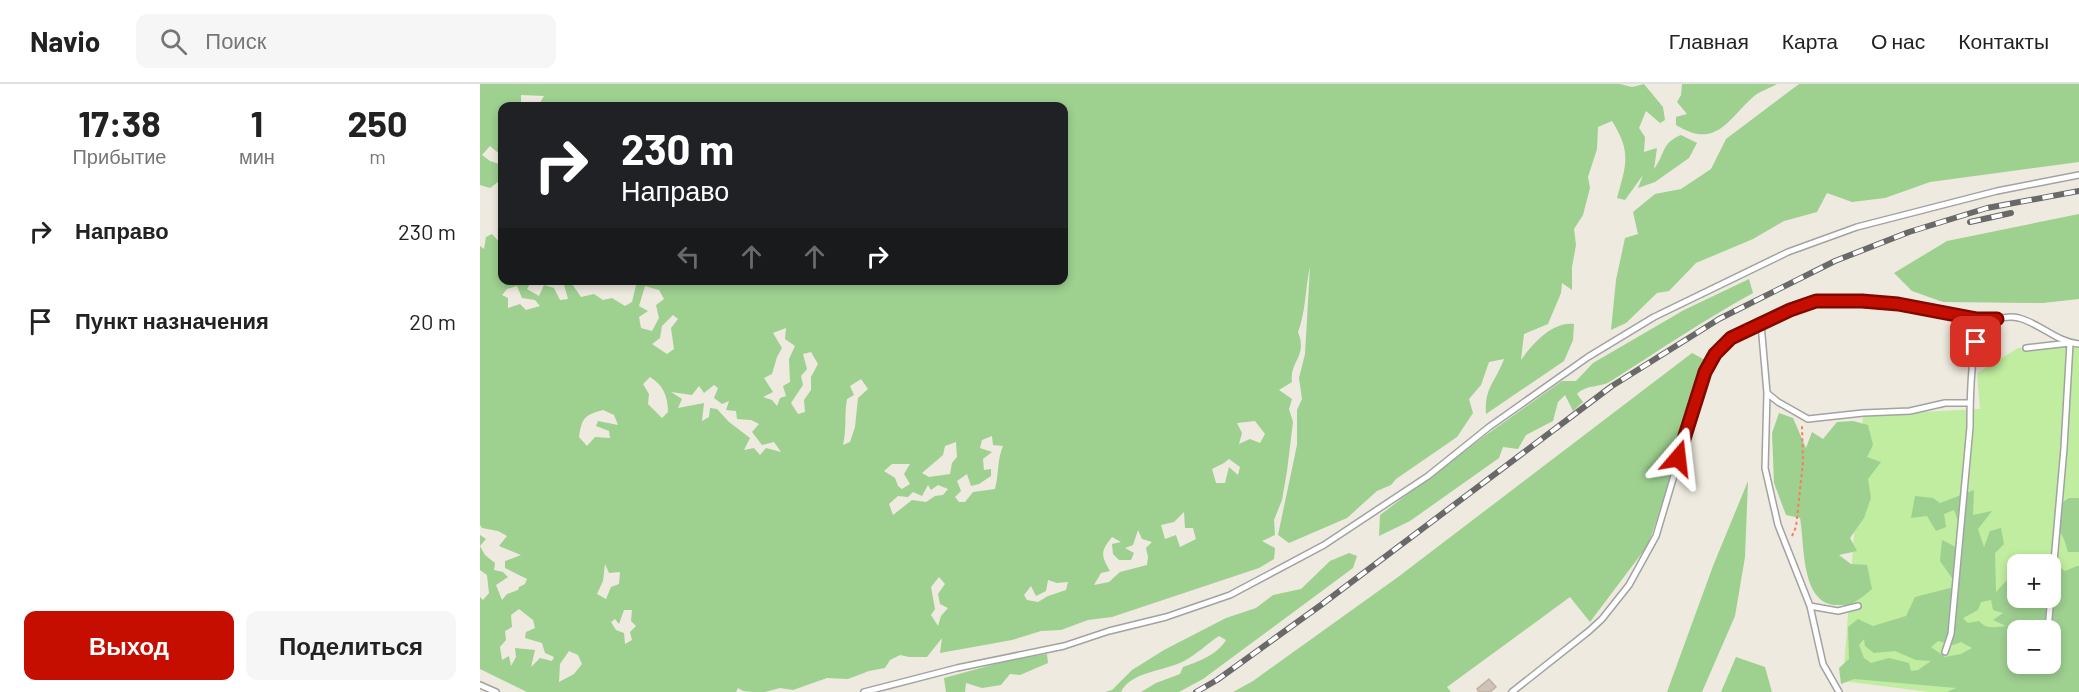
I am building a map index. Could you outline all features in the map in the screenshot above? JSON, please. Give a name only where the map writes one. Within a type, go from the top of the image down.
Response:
[{"type":"lane","points":[[864,692],[957,668],[1064,646],[1108,631],[1166,617],[1230,594],[1279,570],[1342,533],[1428,476],[1490,426],[1588,357],[1654,316],[1788,252],[1857,228],[1997,191],[2079,176]]},
{"type":"lane","points":[[1512,692],[1602,620],[1629,585],[1656,537],[1705,372],[1715,354],[1731,338],[1790,310],[1816,301],[1862,301],[1898,304],[1977,319],[2010,317],[2020,319],[2070,343]]},
{"type":"lane","points":[[1945,651],[1951,634],[1976,342],[1980,332],[1997,319]]},
{"type":"lane","points":[[1761,324],[1767,393],[1765,468],[1778,525],[1810,606],[1823,664],[1839,692]]},
{"type":"lane","points":[[2049,620],[2064,448],[2070,343]]},
{"type":"lane","points":[[2026,348],[2079,344]]},
{"type":"lane","points":[[1767,393],[1808,419],[1910,411],[1945,404],[1970,403]]},
{"type":"lane","points":[[1810,606],[1838,611],[1858,606]]},
{"type":"lane","points":[[480,685],[496,692]]},
{"type":"path","points":[[1786,549],[1796,527],[1803,462],[1802,426],[1808,419]]},
{"type":"green space","points":[[480,84],[1620,84],[1632,87],[1644,84],[1663,107],[1665,120],[1660,123],[1646,111],[1639,128],[1645,137],[1644,152],[1657,148],[1654,169],[1667,146],[1675,138],[1681,135],[1697,143],[1689,158],[1655,182],[1638,188],[1643,175],[1625,200],[1617,198],[1625,168],[1625,151],[1622,142],[1612,121],[1598,127],[1597,149],[1588,177],[1590,188],[1583,215],[1574,229],[1576,245],[1572,267],[1572,290],[1562,283],[1561,293],[1548,324],[1524,334],[1521,360],[1537,341],[1551,330],[1558,326],[1574,324],[1573,340],[1564,361],[1486,414],[1489,391],[1504,359],[1489,362],[1481,385],[1469,399],[1473,413],[1457,437],[1396,479],[1391,485],[1377,491],[1347,518],[1289,543],[1278,535],[1297,445],[1297,410],[1302,399],[1299,378],[1305,354],[1310,267],[1303,316],[1298,332],[1300,353],[1293,369],[1292,382],[1279,390],[1292,399],[1289,409],[1293,422],[1282,500],[1274,520],[1275,535],[1262,541],[1275,548],[1274,559],[1259,568],[1112,617],[1088,620],[1061,630],[1041,631],[1012,640],[940,653],[942,638],[927,657],[900,655],[890,660],[885,668],[848,679],[827,678],[793,690],[780,688],[765,692],[743,691],[738,688],[736,692],[527,692],[480,669],[480,597],[483,600],[489,593],[487,575],[480,570],[480,546],[485,555],[495,563],[494,570],[503,572],[508,577],[496,585],[502,600],[507,594],[518,590],[527,579],[505,568],[505,561],[521,555],[499,546],[507,536],[498,531],[482,528],[480,525],[480,246],[484,249],[486,237],[492,234],[498,241],[498,285],[529,285],[527,289],[539,296],[544,285],[554,288],[560,300],[568,299],[564,285],[573,285],[581,297],[594,294],[603,300],[612,298],[625,306],[632,302],[636,285],[1068,285],[1068,102],[540,102],[544,96],[521,95],[521,102],[498,102],[498,153],[490,146],[482,155],[498,164],[498,182],[490,188],[480,185]],"holes":[[[517,286],[522,298],[535,300],[540,306],[526,310],[520,304],[508,308],[508,298],[502,295],[507,289]],[[645,286],[659,290],[664,299],[656,305],[659,318],[652,331],[641,328],[639,317],[648,311],[639,306]],[[673,315],[678,319],[671,328],[674,349],[667,354],[652,344],[660,338],[662,326]],[[786,328],[785,339],[795,346],[789,359],[790,382],[783,386],[786,396],[780,398],[777,406],[772,400],[763,397],[773,392],[764,378],[772,374],[782,348],[773,333]],[[811,352],[818,364],[811,377],[811,390],[804,400],[805,412],[798,414],[791,403],[803,385],[801,376],[807,369],[803,354]],[[650,377],[664,392],[667,401],[668,412],[662,418],[648,404],[649,394],[643,384]],[[861,379],[868,389],[858,398],[855,427],[850,442],[843,445],[847,399],[854,395],[850,386]],[[714,385],[718,388],[714,398],[722,404],[729,401],[726,410],[736,411],[737,419],[751,420],[759,424],[752,432],[762,445],[774,442],[781,452],[766,448],[760,455],[754,448],[744,450],[750,438],[729,422],[717,409],[710,408],[709,417],[702,421],[704,403],[678,408],[682,399],[671,392],[692,395],[699,386],[704,393]],[[603,410],[614,415],[618,425],[598,421],[596,426],[609,431],[610,438],[595,437],[587,446],[579,437],[581,425],[588,416]],[[1255,421],[1265,434],[1260,443],[1250,439],[1239,444],[1242,433],[1237,423]],[[992,436],[993,445],[1003,446],[995,489],[973,492],[965,502],[959,502],[955,497],[961,491],[957,481],[967,474],[971,486],[991,476],[991,469],[984,470],[983,459],[992,452],[980,448],[982,440]],[[956,442],[957,457],[952,463],[950,474],[929,477],[922,473],[943,455],[945,446]],[[1229,459],[1240,467],[1238,475],[1229,467],[1225,483],[1216,483],[1212,469]],[[892,464],[910,464],[904,474],[910,484],[902,489],[895,478],[884,471]],[[928,485],[931,490],[938,485],[948,489],[943,495],[935,496],[926,502],[912,500],[893,515],[889,504],[898,496],[908,497],[913,492],[922,496]],[[1184,512],[1185,528],[1193,528],[1196,539],[1180,547],[1176,535],[1165,539],[1161,525],[1174,522]],[[1138,530],[1142,539],[1152,542],[1146,548],[1147,565],[1120,572],[1109,582],[1094,585],[1101,573],[1110,571],[1103,554],[1105,546],[1112,537],[1121,542],[1112,544],[1113,554],[1119,560],[1131,560],[1134,553],[1125,548],[1133,545]],[[605,564],[609,573],[620,572],[619,584],[611,587],[606,599],[597,594],[603,581]],[[939,577],[945,584],[938,594],[940,604],[948,608],[941,616],[938,626],[931,615],[935,609],[931,587]],[[1048,580],[1057,583],[1068,582],[1066,590],[1038,602],[1027,600],[1024,595],[1031,586],[1036,596],[1046,591]],[[519,609],[533,620],[535,628],[526,632],[525,638],[542,643],[545,653],[554,657],[552,661],[540,658],[531,667],[535,650],[515,648],[516,657],[511,666],[509,656],[502,660],[500,647],[506,640],[505,631],[512,627],[511,615]],[[624,610],[632,610],[631,621],[636,626],[630,632],[632,640],[625,644],[624,633],[616,630],[611,622],[615,619],[619,624]],[[569,651],[578,655],[582,664],[574,674],[559,682],[560,664]]]},
{"type":"green space","points":[[1682,84],[1777,84],[1755,96],[1719,130],[1701,134],[1689,132],[1676,125],[1676,117],[1687,114],[1677,102],[1681,95]]},
{"type":"green space","points":[[1799,84],[2079,84],[2079,162],[1930,182],[1885,198],[1852,202],[1827,193],[1817,212],[1784,221],[1753,239],[1696,263],[1669,291],[1657,293],[1626,323],[1611,330],[1616,280],[1625,238],[1638,234],[1633,212],[1655,194],[1681,189],[1711,169],[1726,139]]},
{"type":"green space","points":[[2079,214],[2079,299],[2043,303],[1943,302],[1912,291],[1894,273],[1947,241]]},
{"type":"green space","points":[[1749,279],[1753,293],[1611,381],[1581,391],[1577,394],[1583,402],[1573,411],[1565,395],[1558,402],[1553,421],[1526,435],[1518,449],[1503,447],[1499,458],[1410,521],[1379,536],[1380,515],[1562,381],[1576,381],[1593,363],[1684,310]]},
{"type":"green space","points":[[2079,347],[2079,692],[1929,692],[1843,681],[1863,415],[1980,409],[1977,373],[2018,348]]},
{"type":"green space","points":[[1692,353],[1705,360],[1672,475],[1648,545],[1590,622],[1570,597],[1447,687],[1451,692],[1233,692],[1253,681],[1398,577]]},
{"type":"green space","points":[[1779,413],[1793,418],[1806,448],[1812,432],[1823,439],[1837,422],[1853,421],[1868,425],[1873,445],[1867,457],[1881,462],[1868,479],[1871,498],[1864,518],[1850,538],[1857,551],[1839,555],[1851,564],[1867,565],[1872,589],[1851,604],[1827,603],[1811,586],[1804,558],[1800,518],[1786,515],[1774,483],[1772,433]]},
{"type":"green space","points":[[1748,481],[1745,557],[1735,616],[1702,692],[1667,692],[1713,566]]},
{"type":"green space","points":[[1974,490],[1973,515],[1992,511],[1978,529],[1984,547],[1990,531],[2001,528],[2004,544],[1995,553],[1996,592],[2007,580],[2007,608],[2061,608],[2061,568],[2065,571],[2079,566],[2079,692],[1947,692],[1956,688],[1854,679],[1841,684],[1839,668],[1849,659],[1848,627],[1858,619],[1873,626],[1906,616],[1915,597],[1954,587],[1952,578],[1940,561],[1942,540],[1960,549],[1963,534],[1954,510],[1944,514],[1946,527],[1936,531],[1927,516],[1911,518],[1915,496],[1933,498],[1940,503]],"holes":[[[1991,600],[1993,610],[2003,613],[1993,620],[2006,626],[1988,627],[1979,621],[1968,623],[1963,618],[1978,610],[1981,602]],[[1864,639],[1865,646],[1874,653],[1895,651],[1916,660],[1931,661],[1918,670],[1911,671],[1909,663],[1889,658],[1871,663],[1864,658],[1859,645]],[[1938,641],[1953,645],[1961,642],[1972,648],[1961,654],[1945,657],[1931,647]]]},
{"type":"green space","points":[[2069,498],[2079,498],[2079,552],[2068,552],[2059,530],[2058,505]]},
{"type":"green space","points":[[480,535],[486,539],[480,546]]},
{"type":"green space","points":[[1349,553],[1357,556],[1353,568],[1203,679],[1179,692],[1141,692],[1156,683],[1180,674],[1183,667],[1213,653],[1226,640],[1219,636],[1184,661],[1133,680],[1121,692],[1105,692],[1112,690],[1132,670],[1164,650],[1226,618],[1256,608],[1273,595],[1301,589],[1330,561]]},
{"type":"green space","points":[[1047,654],[1048,663],[1020,675],[1010,674],[1001,685],[982,688],[966,683],[965,692],[946,692],[944,678],[1010,660]]},
{"type":"green space","points":[[1736,657],[1765,667],[1772,692],[1721,692]]},
{"type":"building","points":[[1489,679],[1496,687],[1490,692],[1479,692],[1477,689]]},
{"type":"railway","points":[[1196,692],[1217,680],[1321,605],[1612,386],[1719,319],[1835,261],[1909,232],[1987,208],[2079,191]]},
{"type":"railway","points":[[1970,222],[2011,213]]},
{"type":"route","points":[[1678,458],[1705,372],[1715,354],[1731,338],[1790,310],[1816,301],[1862,301],[1898,304],[1977,319],[1997,319],[1980,332],[1976,342]]}]
